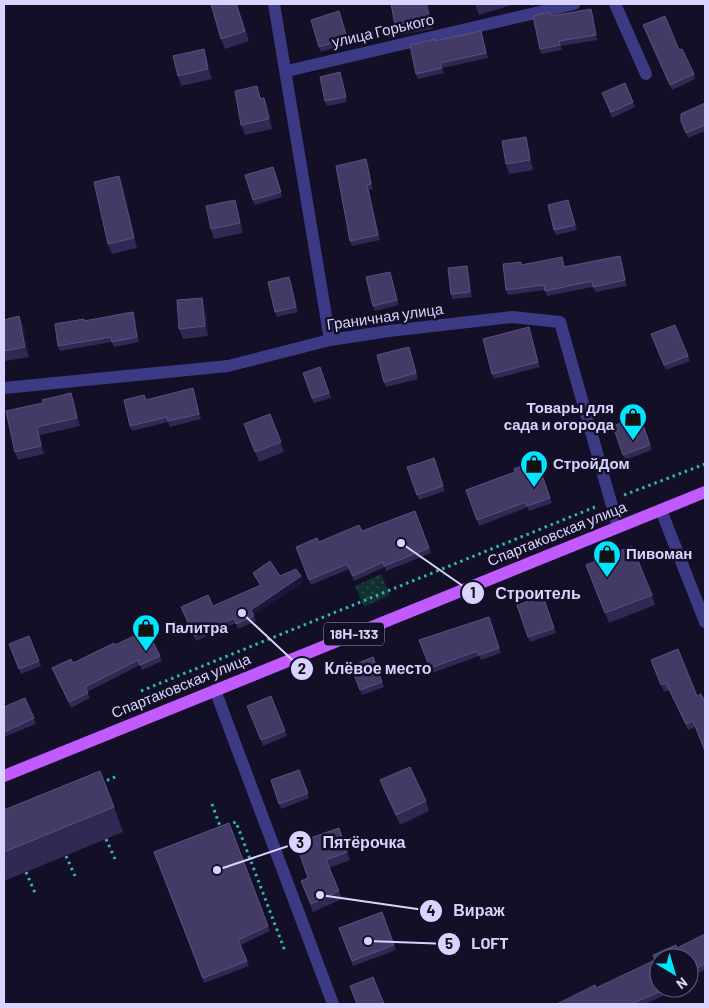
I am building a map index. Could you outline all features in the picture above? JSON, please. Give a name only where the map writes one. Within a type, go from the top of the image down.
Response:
[{"type":"main road","name":"Спартаковская улица","points":[[4,776],[705,492]]},
{"type":"street","points":[[274,4],[287,70],[330,340]]},
{"type":"street","name":"улица Горького","points":[[287,70],[574,4]]},
{"type":"street","points":[[615,4],[646,74]]},
{"type":"street","name":"Граничная улица","points":[[4,388],[228,366],[330,340],[512,317],[560,322],[618,527]]},
{"type":"street","points":[[661,510],[705,622]]},
{"type":"street","points":[[215,690],[332,1004]]},
{"type":"path","points":[[141,691],[705,464]]},
{"type":"path","points":[[100,784],[117,776]]},
{"type":"path","points":[[212,804],[222,832]]},
{"type":"path","points":[[220,828],[236,822],[285,951]]},
{"type":"path","points":[[106,840],[115,859]]},
{"type":"path","points":[[66,856],[75,876]]},
{"type":"path","points":[[26,872],[35,893]]},
{"type":"green space","points":[[381,574],[390,595],[364,607],[355,586]]},
{"type":"building","points":[[211,4],[236,4],[245,31],[221,39]]},
{"type":"building","points":[[391,4],[426,4],[430,19],[395,25]]},
{"type":"building","points":[[591,9],[596,35],[559,41],[560,45],[540,49],[533,16],[550,12],[551,16]]},
{"type":"building","points":[[339,11],[347,38],[319,47],[311,20]]},
{"type":"building","points":[[665,16],[679,50],[682,49],[694,74],[670,85],[643,25]]},
{"type":"building","points":[[481,31],[486,53],[440,63],[442,68],[416,74],[410,45]]},
{"type":"building","points":[[204,49],[208,69],[178,76],[173,56]]},
{"type":"building","points":[[340,72],[346,97],[325,101],[320,77]]},
{"type":"building","points":[[625,83],[633,102],[611,112],[602,93]]},
{"type":"building","points":[[257,86],[260,99],[264,98],[269,119],[241,125],[235,91]]},
{"type":"building","points":[[705,103],[705,125],[686,133],[681,121],[681,114]]},
{"type":"building","points":[[526,137],[530,160],[506,164],[502,141]]},
{"type":"building","points":[[366,159],[371,184],[367,185],[378,235],[350,241],[336,166]]},
{"type":"building","points":[[273,167],[281,192],[253,200],[245,175]]},
{"type":"building","points":[[119,176],[134,238],[108,244],[94,182]]},
{"type":"building","points":[[235,200],[240,223],[211,229],[206,206]]},
{"type":"building","points":[[568,200],[575,225],[554,230],[548,205]]},
{"type":"building","points":[[620,256],[625,280],[593,287],[592,281],[545,291],[544,285],[506,290],[503,264],[521,262],[521,265],[562,257],[564,267]]},
{"type":"building","points":[[467,266],[470,292],[451,294],[448,268]]},
{"type":"building","points":[[390,272],[397,300],[373,306],[366,277]]},
{"type":"building","points":[[289,277],[296,307],[275,312],[268,282]]},
{"type":"building","points":[[202,298],[205,326],[179,329],[177,300]]},
{"type":"building","points":[[133,312],[137,337],[112,342],[111,337],[58,346],[55,324]]},
{"type":"building","points":[[19,316],[25,347],[4,351],[4,320]]},
{"type":"building","points":[[675,325],[688,356],[664,365],[651,334]]},
{"type":"building","points":[[529,327],[538,362],[492,374],[483,339]]},
{"type":"building","points":[[409,347],[416,373],[384,382],[377,355]]},
{"type":"building","points":[[320,367],[329,393],[312,398],[303,373]]},
{"type":"building","points":[[193,388],[199,414],[168,421],[167,417],[130,426],[124,400],[144,395],[146,400]]},
{"type":"building","points":[[71,393],[77,418],[37,427],[41,446],[15,452],[6,411],[43,403],[42,400]]},
{"type":"building","points":[[270,414],[281,442],[255,452],[244,424]]},
{"type":"building","name":"Товары для сада и огорода","points":[[640,416],[650,445],[623,455],[613,426]]},
{"type":"building","points":[[434,458],[443,486],[417,495],[407,467]]},
{"type":"building","points":[[537,460],[550,498],[527,506],[526,502],[477,520],[466,490],[515,472],[514,469]]},
{"type":"building","points":[[415,511],[429,548],[384,566],[383,562],[353,576],[347,564],[309,580],[296,547],[317,538],[319,542],[359,525],[362,531]]},
{"type":"building","points":[[632,546],[652,595],[605,613],[586,565]]},
{"type":"building","points":[[270,561],[280,576],[296,569],[301,576],[251,610],[254,616],[236,624],[234,618],[194,636],[181,607],[208,595],[213,606],[261,585],[253,573]]},
{"type":"building","points":[[543,596],[554,628],[528,637],[517,605]]},
{"type":"building","points":[[489,617],[499,648],[479,655],[477,651],[430,668],[419,640]]},
{"type":"building","points":[[147,630],[160,656],[140,665],[138,660],[85,687],[88,693],[69,702],[52,668],[71,659],[73,663],[114,643],[115,645]]},
{"type":"building","points":[[29,636],[39,661],[19,669],[9,644]]},
{"type":"building","points":[[678,649],[697,696],[701,694],[705,702],[705,751],[693,721],[686,724],[666,683],[661,685],[651,660]]},
{"type":"building","points":[[373,657],[382,682],[360,690],[351,666]]},
{"type":"building","points":[[271,696],[285,731],[261,740],[247,706]]},
{"type":"building","points":[[25,698],[34,718],[4,732],[4,707]]},
{"type":"building","points":[[410,767],[426,801],[396,815],[380,780]]},
{"type":"building","points":[[299,770],[308,793],[279,804],[271,780]]},
{"type":"building","points":[[100,771],[114,807],[4,852],[4,810]]},
{"type":"building","points":[[229,823],[268,926],[238,940],[247,961],[203,978],[154,852]]},
{"type":"building","points":[[339,828],[347,852],[326,860],[339,891],[311,904],[301,881],[308,878],[296,843]]},
{"type":"building","points":[[382,912],[394,945],[352,961],[339,928]]},
{"type":"building","points":[[705,934],[705,964],[699,967],[699,948],[677,948]]},
{"type":"building","points":[[649,963],[649,996],[631,1004],[557,1004],[595,985],[596,988]]},
{"type":"building","points":[[373,977],[384,1004],[357,1004],[350,986]]},
{"type":"place","name":"Товары для сада и огорода","points":[[633,441]]},
{"type":"place","name":"СтройДом","points":[[534,488]]},
{"type":"place","name":"Строитель","points":[[401,543]]},
{"type":"place","name":"Пивоман","points":[[607,578]]},
{"type":"place","name":"Клёвое место","points":[[242,613]]},
{"type":"place","name":"Палитра","points":[[146,652]]},
{"type":"place","name":"Пятёрочка","points":[[217,870]]},
{"type":"place","name":"Вираж","points":[[320,895]]},
{"type":"place","name":"LOFT","points":[[368,941]]}]
